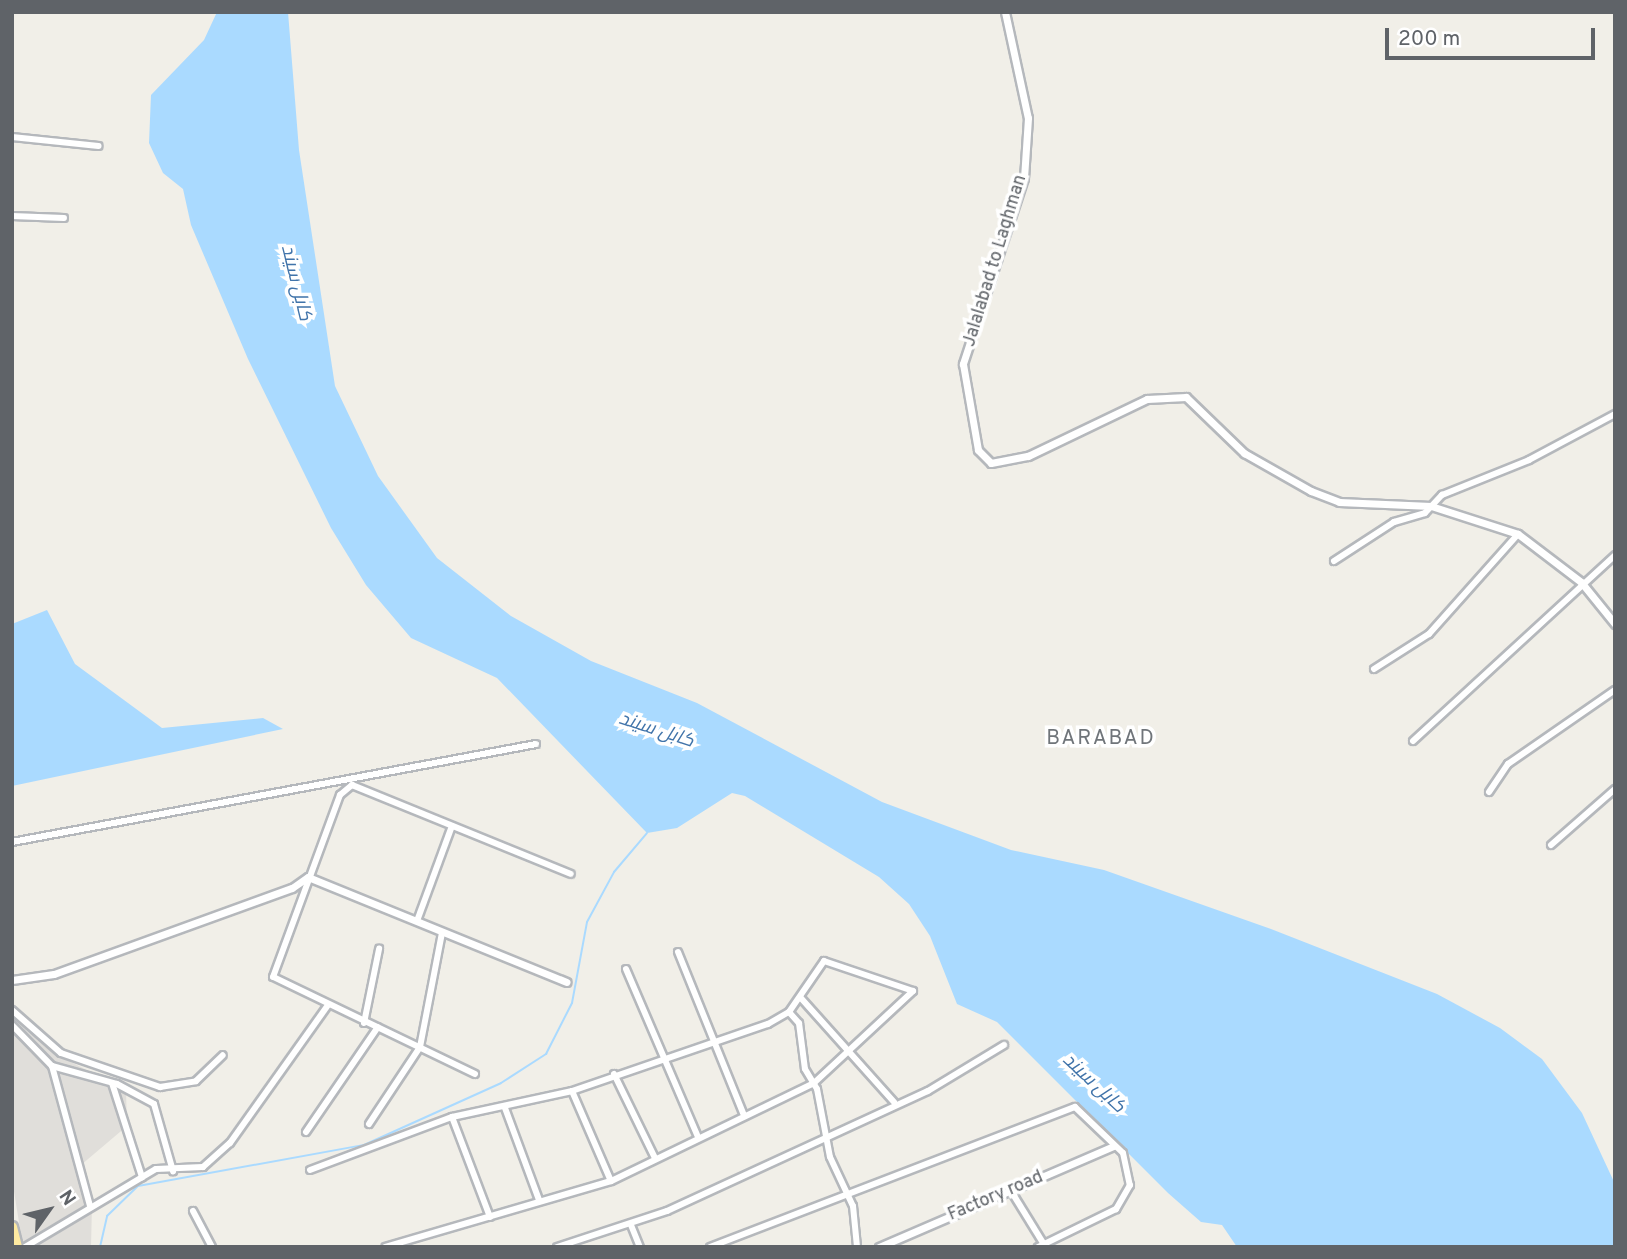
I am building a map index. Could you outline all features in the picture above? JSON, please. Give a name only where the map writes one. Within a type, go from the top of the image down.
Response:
[{"type":"highway","points":[[12,1227],[15,1241]]},
{"type":"street","name":"Jalalabad to Laghman","points":[[1004,12],[1028,118],[1026,154],[1024,178],[963,364],[978,450],[991,463],[1008,463],[1167,394],[1186,397],[1244,453],[1311,491],[1339,502],[1431,506],[1518,534],[1581,582],[1615,624]]},
{"type":"street","points":[[12,137],[99,146]]},
{"type":"street","points":[[12,216],[64,218]]},
{"type":"street","points":[[1334,561],[1431,506],[1615,414]]},
{"type":"street","points":[[1374,670],[1429,634],[1518,534]]},
{"type":"street","points":[[1413,741],[1581,582],[1615,555]]},
{"type":"street","points":[[1489,793],[1508,764],[1615,690]]},
{"type":"street","points":[[12,842],[536,744]]},
{"type":"street","points":[[475,1074],[273,977],[340,795],[352,785],[570,874]]},
{"type":"street","points":[[1551,845],[1615,789]]},
{"type":"street","points":[[416,921],[452,826]]},
{"type":"street","points":[[308,877],[567,982]]},
{"type":"street","points":[[12,980],[54,974],[292,888],[308,877]]},
{"type":"street","points":[[369,1124],[420,1047],[442,933]]},
{"type":"street","points":[[364,1023],[379,949]]},
{"type":"street","points":[[678,952],[743,1114]]},
{"type":"street","points":[[310,1170],[452,1117],[505,1108],[572,1091],[664,1056],[716,1045],[789,1012],[824,961],[913,991],[814,1083],[697,1135],[611,1181],[385,1247]]},
{"type":"street","points":[[626,969],[697,1135]]},
{"type":"street","points":[[800,997],[894,1102]]},
{"type":"street","points":[[25,1247],[82,1218],[90,1206],[156,1169],[173,1171],[203,1167],[230,1143],[328,1005]]},
{"type":"street","points":[[12,1010],[61,1052],[160,1087],[197,1081],[223,1055]]},
{"type":"street","points":[[789,1012],[799,1023],[805,1069],[814,1083],[827,1138],[847,1192],[857,1247]]},
{"type":"street","points":[[12,1025],[52,1066],[90,1206]]},
{"type":"street","points":[[306,1132],[378,1027]]},
{"type":"street","points":[[557,1247],[631,1224],[827,1138],[894,1102],[928,1091],[1004,1045]]},
{"type":"street","points":[[52,1066],[112,1083],[154,1104],[173,1171]]},
{"type":"street","points":[[614,1074],[655,1158]]},
{"type":"street","points":[[112,1083],[142,1177]]},
{"type":"street","points":[[572,1091],[611,1181]]},
{"type":"street","points":[[710,1247],[1067,1108],[1075,1107],[1130,1166],[1121,1205],[1042,1246],[1011,1191]]},
{"type":"street","points":[[505,1108],[539,1200]]},
{"type":"street","points":[[452,1117],[490,1217]]},
{"type":"street","name":"Factory road","points":[[879,1247],[1113,1146]]},
{"type":"street","points":[[193,1211],[212,1247]]},
{"type":"street","points":[[631,1224],[640,1247]]},
{"type":"shaded area","points":[[12,1020],[65,1059],[126,1090],[127,1126],[81,1165],[92,1205],[91,1247],[26,1247],[22,1241],[12,1179]]},
{"type":"water","name":"کابل سيند","points":[[217,12],[288,12],[299,150],[335,386],[378,476],[437,558],[511,616],[591,661],[697,703],[882,802],[1011,850],[1104,870],[1271,929],[1437,994],[1500,1028],[1542,1059],[1582,1113],[1615,1184],[1615,1247],[1237,1247],[1222,1225],[1201,1222],[1168,1193],[997,1022],[957,1004],[930,936],[909,904],[879,877],[745,796],[732,793],[677,828],[647,833],[497,678],[411,638],[366,585],[331,528],[248,359],[191,225],[183,189],[163,173],[149,143],[151,95],[204,40]]},
{"type":"water","points":[[47,610],[75,664],[162,728],[263,718],[283,729],[12,786],[12,624]]},
{"type":"waterway","points":[[100,1247],[107,1216],[138,1186],[364,1145],[501,1083],[546,1054],[572,1003],[587,922],[614,872],[647,833]]},
{"type":"district","name":"BARABAD","points":[[1101,739]]}]
